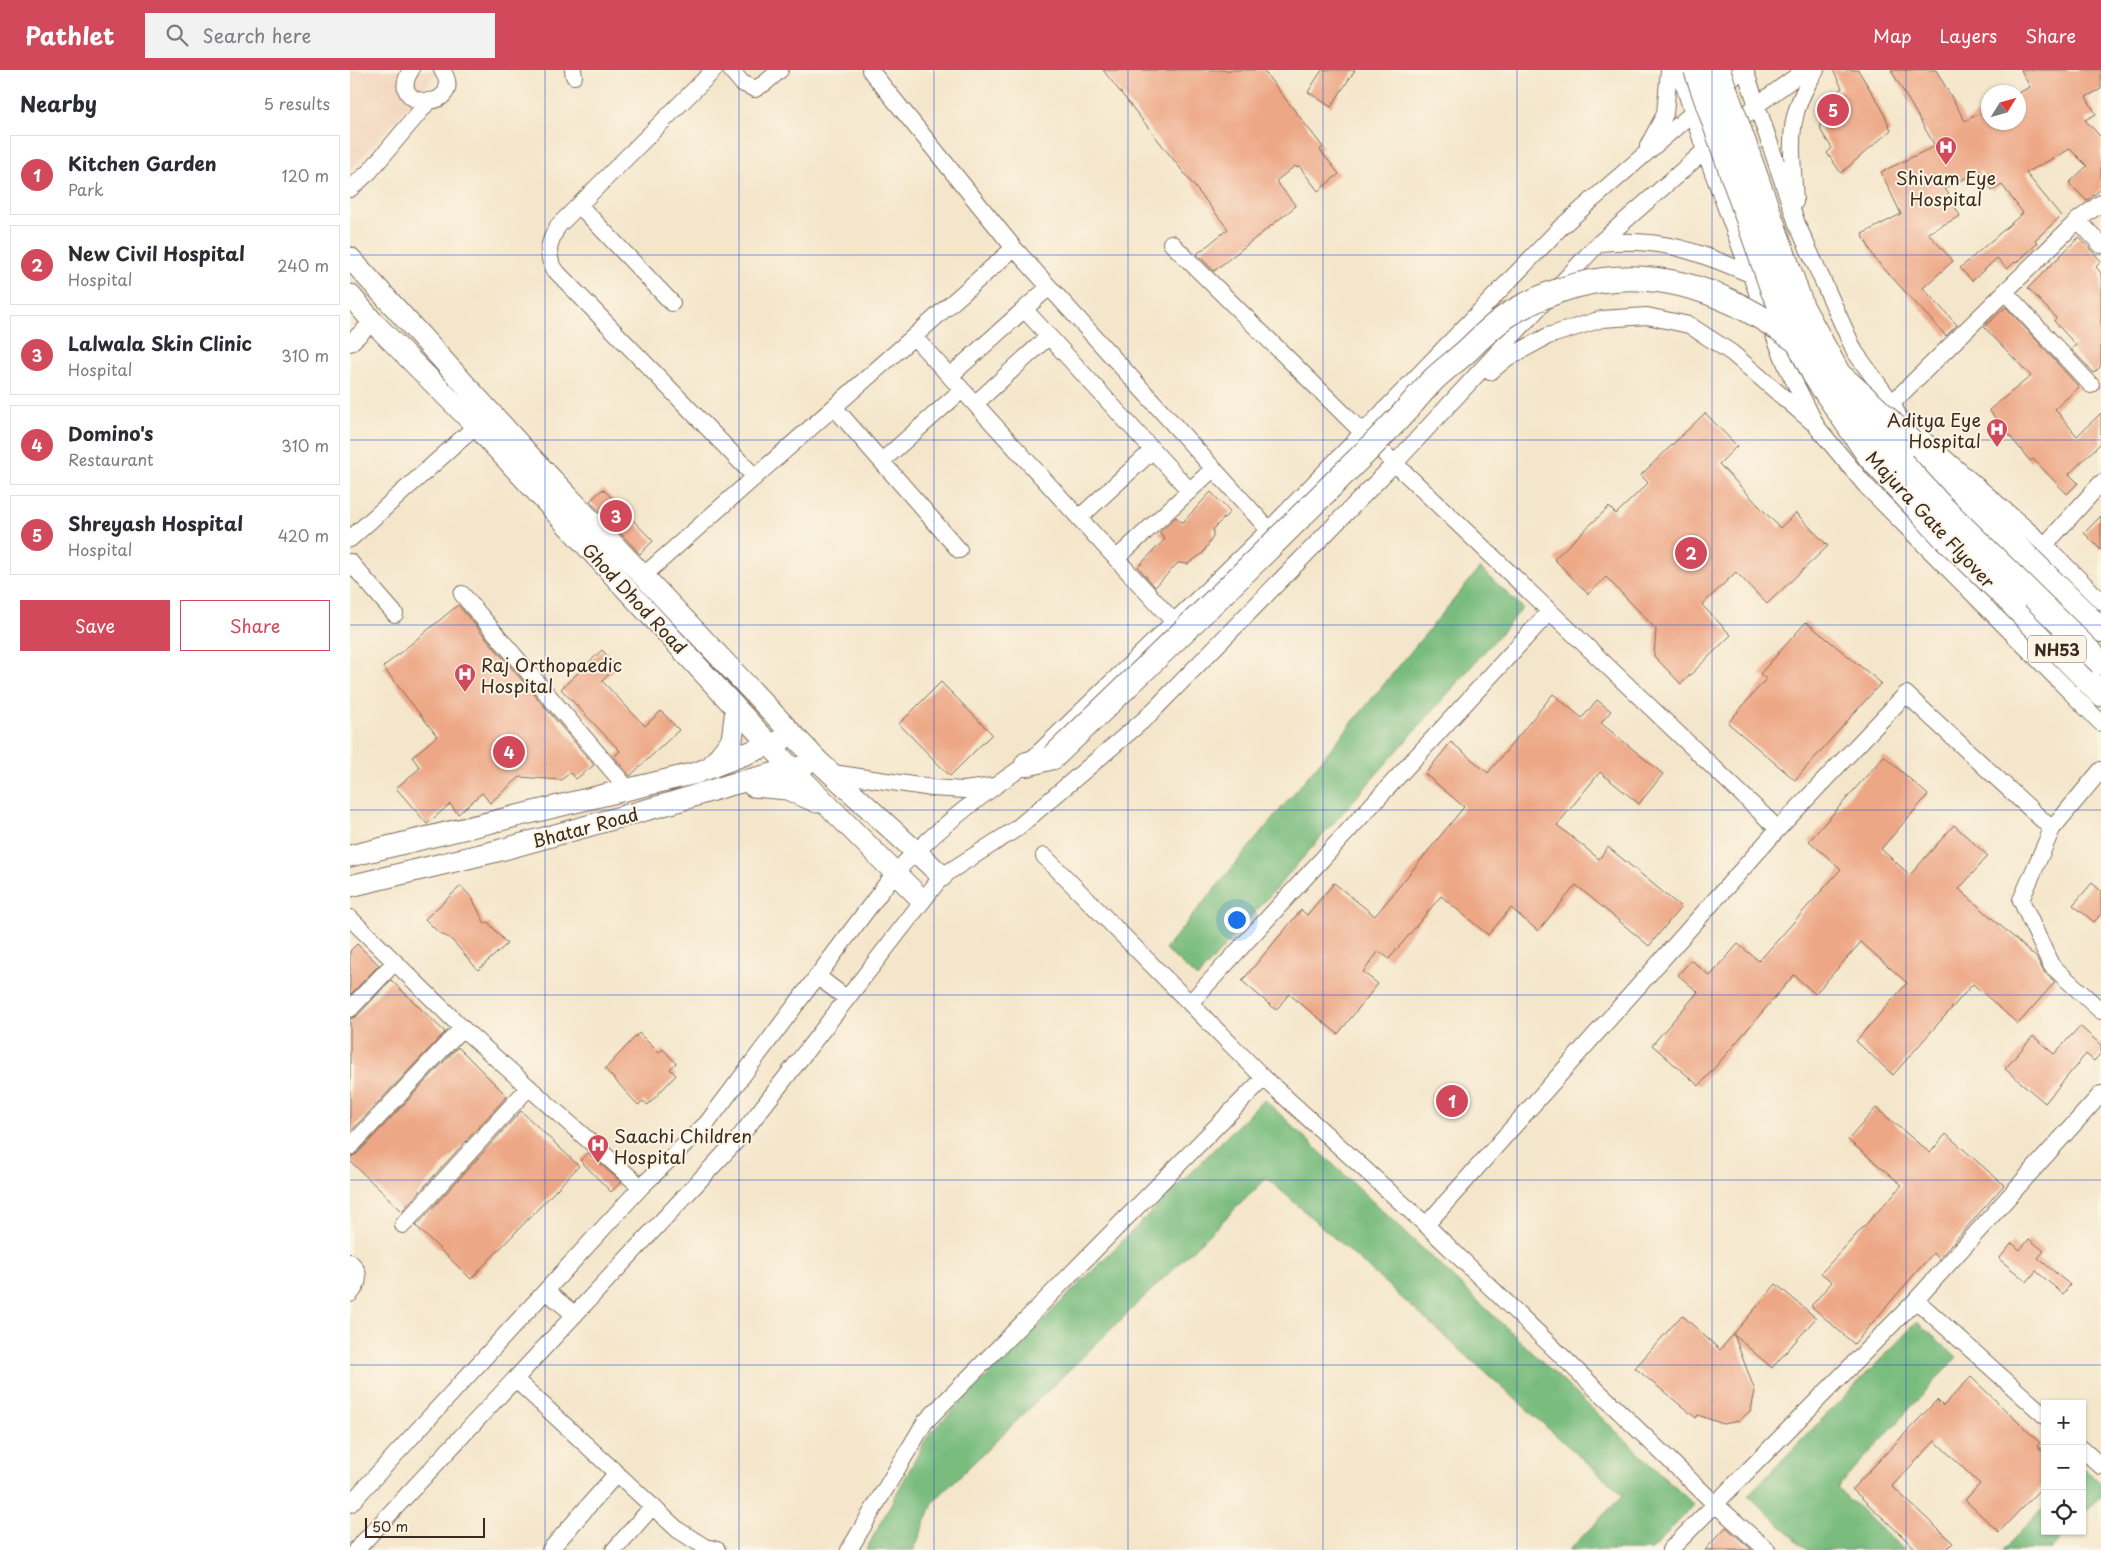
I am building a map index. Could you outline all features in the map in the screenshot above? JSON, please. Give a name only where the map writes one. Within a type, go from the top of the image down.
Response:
[{"type":"highway","name":"Majura Gate Flyover","points":[[1696,70],[1773,291],[1815,376],[1870,457],[1944,537],[2101,694]]},
{"type":"highway","name":"Majura Gate Flyover","points":[[1718,70],[1802,307],[1864,421],[1940,505],[2101,664]]},
{"type":"highway","points":[[1026,764],[1053,758],[1396,422],[1433,380],[1476,342],[1516,310],[1567,287],[1608,280],[1652,279],[1700,290],[1744,307],[1786,332],[1847,380],[2101,630]]},
{"type":"main road","points":[[350,258],[530,456],[793,734],[825,767],[942,876]]},
{"type":"main road","name":"Ghod Dhod Road","points":[[350,295],[373,322],[476,426],[793,770],[894,874],[921,899]]},
{"type":"main road","points":[[710,769],[732,740],[736,708]]},
{"type":"main road","points":[[350,856],[710,769],[793,734]]},
{"type":"main road","name":"Bhatar Road","points":[[350,886],[497,851],[671,803],[729,784],[793,770],[825,767]]},
{"type":"main road","points":[[729,784],[787,789],[813,799],[834,812]]},
{"type":"street","points":[[350,189],[370,171],[426,103],[438,99],[443,94],[444,76],[459,70]]},
{"type":"street","points":[[714,70],[558,226],[550,240],[547,254],[553,268],[756,477]]},
{"type":"street","points":[[732,70],[742,83],[755,89],[780,70]]},
{"type":"street","points":[[870,70],[1014,248],[1269,530]]},
{"type":"street","points":[[350,1504],[641,1187],[707,1123],[894,874],[915,851],[994,786],[1026,764],[1269,530],[1561,227],[1743,70],[1757,105],[1797,224],[1855,352],[1892,403],[1900,419],[2045,545],[2101,601]]},
{"type":"street","points":[[356,1550],[738,1139],[921,899],[942,876],[1016,828],[1146,718],[1395,463],[1600,244],[1757,105],[1805,70]]},
{"type":"street","points":[[1797,224],[1791,137],[1794,110],[1803,90],[1816,70]]},
{"type":"street","points":[[407,72],[406,81],[410,94],[414,99],[426,103]]},
{"type":"street","points":[[1669,72],[1693,112],[1705,151],[1750,274],[1787,367],[1817,427]]},
{"type":"street","points":[[1638,161],[1665,114],[1669,72]]},
{"type":"street","points":[[1892,403],[2078,220],[2101,203]]},
{"type":"street","points":[[579,205],[672,303]]},
{"type":"street","points":[[2078,220],[2101,245]]},
{"type":"street","points":[[1600,244],[1630,240],[1675,246],[1750,274]]},
{"type":"street","points":[[1171,243],[1363,433],[1778,829]]},
{"type":"street","points":[[643,576],[1014,248]]},
{"type":"street","points":[[950,376],[1049,287]]},
{"type":"street","points":[[2005,292],[2091,385]]},
{"type":"street","points":[[1025,310],[1190,491]]},
{"type":"street","points":[[1445,408],[1507,358],[1548,336],[1602,319],[1647,316],[1689,325],[1725,348],[1817,427],[1866,486],[2101,723]]},
{"type":"street","points":[[350,343],[373,322]]},
{"type":"street","points":[[976,404],[1049,336]]},
{"type":"street","points":[[914,337],[1174,622]]},
{"type":"street","points":[[882,461],[962,390]]},
{"type":"street","points":[[834,407],[959,550]]},
{"type":"street","points":[[350,539],[476,426]]},
{"type":"street","points":[[1078,518],[1153,450]]},
{"type":"street","points":[[1116,559],[1213,469]]},
{"type":"street","points":[[2045,545],[2101,483]]},
{"type":"street","points":[[350,562],[395,614]]},
{"type":"street","points":[[462,594],[627,788]]},
{"type":"street","points":[[1190,1003],[1550,611]]},
{"type":"street","points":[[1426,1224],[1778,829],[1906,694],[2052,829]]},
{"type":"street","name":"Bhatar Road","points":[[825,767],[932,788],[964,790],[994,786]]},
{"type":"street","points":[[2101,770],[2052,829],[2020,900],[2051,966],[2101,1011]]},
{"type":"street","points":[[1044,856],[1264,1078],[1426,1224],[1715,1504],[1767,1550]]},
{"type":"street","points":[[350,918],[462,1028],[641,1187]]},
{"type":"street","points":[[350,1009],[395,962]]},
{"type":"street","points":[[817,976],[846,998]]},
{"type":"street","points":[[350,1147],[462,1028]]},
{"type":"street","points":[[849,1550],[925,1422],[1264,1078]]},
{"type":"street","points":[[403,1225],[529,1087]]},
{"type":"street","points":[[1670,1550],[1916,1300],[2101,1094]]},
{"type":"street","points":[[350,1262],[358,1271],[358,1281],[350,1294]]},
{"type":"street","points":[[546,1290],[575,1315]]},
{"type":"street","points":[[1916,1300],[2041,1412]]},
{"type":"street","points":[[515,1379],[653,1506],[691,1538],[705,1547],[717,1550]]},
{"type":"street","points":[[2086,1453],[2101,1466]]},
{"type":"street","points":[[550,1550],[617,1473]]},
{"type":"street","points":[[614,1550],[653,1506]]},
{"type":"shaded area","points":[[350,70],[440,70],[350,171]]},
{"type":"green space","points":[[1480,568],[1523,608],[1197,978],[1165,949]]},
{"type":"green space","points":[[1264,1099],[1694,1505],[1651,1550],[1569,1550],[1623,1495],[1267,1178],[934,1501],[914,1550],[866,1550],[929,1434]]},
{"type":"green space","points":[[1917,1322],[1957,1357],[1837,1488],[1904,1550],[1807,1550],[1748,1495]]},
{"type":"green space","points":[[2086,1470],[2101,1483],[2101,1496],[2086,1512]]},
{"type":"green space","points":[[2041,1510],[2041,1535],[2064,1535],[2051,1550],[2003,1550]]},
{"type":"building","points":[[1103,70],[1263,70],[1323,147],[1320,150],[1339,174],[1318,191],[1299,166],[1297,168],[1295,166],[1276,181],[1296,206],[1214,271],[1197,254],[1228,229]]},
{"type":"building","points":[[1322,70],[1355,70],[1331,107],[1308,92]]},
{"type":"building","points":[[1833,70],[1858,70],[1881,107],[1891,130],[1841,173],[1827,153],[1832,148],[1821,131],[1820,116],[1827,100],[1842,88]]},
{"type":"building","points":[[1891,70],[1936,70],[1965,121],[1981,113],[1981,130],[2026,130],[2026,89],[2030,87],[2021,70],[2101,70],[2101,89],[2086,97],[2096,114],[2085,120],[2101,137],[2101,189],[2087,201],[2069,183],[2087,166],[2070,149],[2026,173],[2061,216],[2035,240],[2038,243],[2016,263],[2007,269],[1997,258],[1972,281],[1960,268],[2023,213],[2002,185],[1992,191],[1981,171],[1945,188],[1960,216],[1928,233],[1953,261],[1923,288],[1957,325],[1946,336],[1875,259],[1862,234],[1901,214],[1881,172],[1935,146]]},
{"type":"building","points":[[2079,237],[2101,261],[2096,267],[2101,273],[2101,366],[2094,373],[2071,349],[2076,345],[2054,321],[2056,318],[2028,288]]},
{"type":"building","points":[[2006,307],[2079,387],[2055,409],[2077,436],[2101,413],[2101,443],[2069,474],[2078,483],[2067,494],[2033,459],[2030,461],[1989,410],[2031,376],[1984,327]]},
{"type":"building","points":[[1705,413],[1737,446],[1719,464],[1780,528],[1796,513],[1828,546],[1767,604],[1736,572],[1702,605],[1731,635],[1681,684],[1654,656],[1656,629],[1606,577],[1588,594],[1554,559],[1609,507],[1616,514],[1648,483],[1641,475]]},
{"type":"building","points":[[603,489],[653,541],[640,554],[590,501]]},
{"type":"building","points":[[1211,492],[1230,512],[1213,529],[1213,537],[1203,553],[1188,564],[1178,563],[1155,587],[1138,567],[1165,539],[1159,533],[1176,517],[1182,523]]},
{"type":"building","points":[[2101,516],[2101,550],[2084,533]]},
{"type":"building","points":[[458,605],[594,765],[576,779],[570,773],[561,780],[520,777],[490,803],[482,793],[458,814],[450,804],[427,824],[396,788],[420,768],[412,757],[437,736],[383,667]]},
{"type":"building","points":[[1806,622],[1881,683],[1795,780],[1728,723],[1766,679],[1760,674]]},
{"type":"building","points":[[602,650],[617,667],[602,681],[645,726],[661,711],[679,730],[630,776],[614,757],[620,751],[561,689]]},
{"type":"building","points":[[941,682],[992,734],[950,776],[899,724]]},
{"type":"building","points":[[1553,694],[1582,718],[1597,700],[1611,711],[1601,723],[1663,774],[1639,804],[1600,772],[1557,825],[1599,859],[1608,847],[1681,907],[1649,946],[1576,885],[1538,931],[1511,908],[1488,935],[1441,896],[1389,959],[1379,951],[1363,972],[1378,984],[1338,1034],[1289,994],[1276,1010],[1242,981],[1301,910],[1307,915],[1334,883],[1375,916],[1464,807],[1425,774],[1451,742],[1488,773]]},
{"type":"building","points":[[1884,756],[1928,795],[1881,849],[1910,875],[1954,825],[1988,856],[1959,889],[2036,957],[2044,972],[2055,982],[2018,1024],[1973,984],[1893,1075],[1856,1041],[1907,983],[1861,942],[1815,994],[1794,975],[1699,1086],[1652,1045],[1698,992],[1678,975],[1691,960],[1710,976],[1738,944],[1759,961],[1841,869],[1809,841]]},
{"type":"building","points":[[2092,883],[2101,891],[2101,914],[2094,922],[2073,905]]},
{"type":"building","points":[[461,886],[472,898],[485,924],[488,922],[507,944],[478,970],[451,939],[438,932],[425,919]]},
{"type":"building","points":[[357,944],[379,965],[350,995],[350,951]]},
{"type":"building","points":[[391,980],[445,1032],[350,1132],[350,1019],[357,1016]]},
{"type":"building","points":[[2080,1026],[2101,1045],[2101,1053],[2094,1061],[2086,1054],[2045,1103],[2005,1069],[2033,1036],[2054,1054]]},
{"type":"building","points":[[639,1033],[659,1053],[663,1049],[676,1063],[670,1069],[676,1075],[648,1105],[643,1101],[638,1105],[605,1069]]},
{"type":"building","points":[[458,1047],[507,1096],[402,1211],[350,1161],[350,1157],[357,1154]]},
{"type":"building","points":[[1876,1108],[1930,1153],[1946,1134],[2004,1185],[1939,1259],[1933,1253],[1854,1344],[1811,1306],[1832,1282],[1821,1273],[1902,1185],[1848,1140]]},
{"type":"building","points":[[521,1111],[579,1166],[471,1279],[416,1226]]},
{"type":"building","points":[[588,1153],[621,1182],[611,1192],[580,1160]]},
{"type":"building","points":[[2029,1239],[2044,1251],[2038,1258],[2070,1285],[2063,1294],[2036,1271],[2027,1282],[1999,1259],[2012,1243],[2020,1250]]},
{"type":"building","points":[[1776,1284],[1816,1318],[1772,1368],[1734,1335],[1755,1391],[1751,1410],[1739,1421],[1723,1424],[1698,1415],[1696,1418],[1635,1368],[1682,1315],[1720,1350]]},
{"type":"building","points":[[1971,1377],[2040,1443],[2037,1446],[2041,1450],[2041,1488],[1999,1532],[1965,1500],[1980,1484],[1935,1441],[1892,1486],[1953,1543],[1946,1550],[1917,1550],[1852,1489],[1937,1400],[1943,1406]]},
{"type":"building","points":[[1726,1527],[1752,1550],[1705,1550]]},
{"type":"place","name":"Shreyash Hospital","points":[[1833,110]]},
{"type":"place","name":"Shivam Eye Hospital","points":[[1946,166]]},
{"type":"place","name":"Aditya Eye Hospital","points":[[1997,448]]},
{"type":"place","name":"Lalwala Skin Clinic","points":[[616,516]]},
{"type":"place","name":"New Civil Hospital","points":[[1691,553]]},
{"type":"place","name":"Raj Orthopaedic Hospital","points":[[465,693]]},
{"type":"place","name":"Domino's","points":[[509,752]]},
{"type":"place","name":"Kitchen Garden","points":[[1452,1101]]},
{"type":"place","name":"Saachi Children Hospital","points":[[598,1164]]}]
